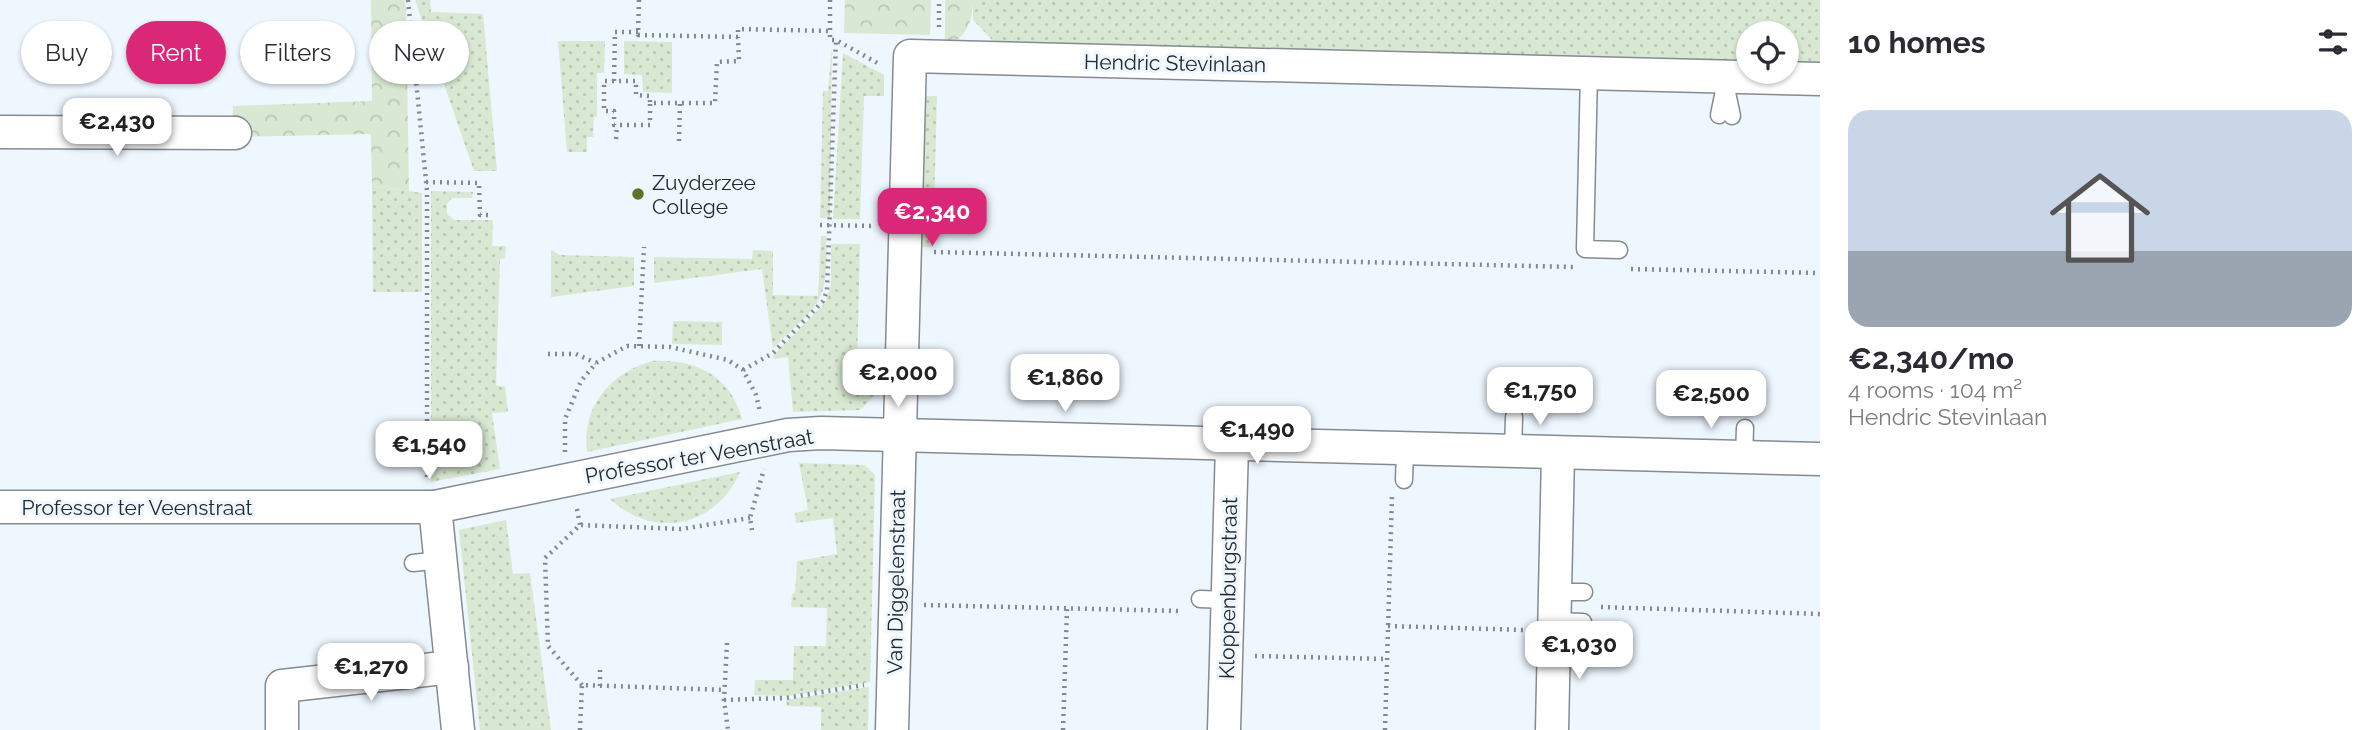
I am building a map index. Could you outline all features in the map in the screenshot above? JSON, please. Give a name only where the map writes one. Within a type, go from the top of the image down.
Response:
[{"type":"street","name":"Hendric Stevinlaan","points":[[900,435],[910,56],[1589,72],[1727,82],[1820,79]]},
{"type":"street","points":[[0,132],[235,133]]},
{"type":"street","name":"Professor ter Veenstraat","points":[[0,507],[431,498],[788,435],[900,435],[1231,445],[1404,465],[1513,452],[1558,454],[1744,442],[1820,459]]},
{"type":"street","name":"Van Diggelenstraat","points":[[892,730],[900,435]]},
{"type":"street","name":"Kloppenburgstraat","points":[[1224,730],[1214,600],[1231,445]]},
{"type":"street","points":[[1552,730],[1569,607],[1558,454]]},
{"type":"street","points":[[431,498],[431,555],[452,667],[458,730]]},
{"type":"street","points":[[282,730],[282,686],[452,667]]},
{"type":"lane","points":[[1589,72],[1585,249],[1619,250]]},
{"type":"lane","points":[[1725,115],[1727,82]]},
{"type":"lane","points":[[1513,452],[1514,417]]},
{"type":"path","points":[[408,0],[426,181],[431,498]]},
{"type":"path","points":[[638,32],[639,0]]},
{"type":"path","points":[[830,0],[830,40],[836,40],[883,65]]},
{"type":"path","points":[[939,0],[939,21]]},
{"type":"path","points":[[650,103],[715,103],[717,62],[739,61],[738,29],[830,31]]},
{"type":"path","points":[[614,81],[615,32],[738,37]]},
{"type":"path","points":[[743,370],[773,352],[823,301],[828,282],[836,40]]},
{"type":"path","points":[[604,81],[636,81],[636,95],[650,96],[650,103],[650,125],[614,125],[614,111],[604,111],[604,81]]},
{"type":"path","points":[[679,141],[680,103]]},
{"type":"path","points":[[617,125],[617,139]]},
{"type":"path","points":[[426,181],[479,183],[480,215],[493,215]]},
{"type":"path","points":[[820,225],[883,226]]},
{"type":"path","points":[[639,346],[644,247]]},
{"type":"path","points":[[942,252],[1583,268]]},
{"type":"path","points":[[1625,269],[1820,273]]},
{"type":"path","points":[[565,456],[565,419],[581,381],[596,363],[627,346],[701,352],[728,360],[743,370],[756,395],[761,422]]},
{"type":"path","points":[[548,354],[576,354],[596,363]]},
{"type":"path","points":[[752,530],[750,519],[765,468]]},
{"type":"path","points":[[1385,730],[1392,492]]},
{"type":"path","points":[[576,506],[580,526]]},
{"type":"path","points":[[580,730],[582,685],[548,646],[545,558],[580,526],[681,528],[750,519]]},
{"type":"path","points":[[924,606],[1187,611]]},
{"type":"path","points":[[1597,607],[1820,614]]},
{"type":"path","points":[[1063,730],[1067,609]]},
{"type":"path","points":[[1388,626],[1521,630]]},
{"type":"path","points":[[727,643],[724,700],[728,730]]},
{"type":"path","points":[[1253,656],[1387,659]]},
{"type":"path","points":[[600,667],[600,686]]},
{"type":"path","points":[[724,700],[786,698],[870,684]]},
{"type":"path","points":[[582,685],[725,690]]},
{"type":"green space","points":[[371,0],[404,0],[406,21],[371,21]]},
{"type":"green space","points":[[415,0],[430,0],[431,12],[483,14],[497,171],[474,171],[444,84],[469,84],[469,21],[422,21]]},
{"type":"green space","points":[[845,0],[931,0],[930,35],[844,33]]},
{"type":"green space","points":[[945,0],[973,0],[972,15],[967,28],[958,39],[945,46]]},
{"type":"green space","points":[[973,0],[1820,0],[1820,65],[1799,64],[1799,21],[1736,21],[1736,63],[996,44],[973,20]]},
{"type":"green space","points":[[558,41],[605,41],[604,73],[597,73],[597,117],[594,117],[593,137],[587,137],[587,152],[567,152]]},
{"type":"green space","points":[[624,41],[672,42],[672,93],[643,92],[642,75],[624,74]]},
{"type":"green space","points":[[832,45],[830,218],[820,218],[823,91],[828,91]]},
{"type":"green space","points":[[843,53],[884,75],[884,96],[864,96],[860,219],[833,219]]},
{"type":"green space","points":[[372,84],[407,84],[409,191],[372,186],[371,134],[232,137],[233,106],[372,101]]},
{"type":"green space","points":[[922,96],[937,96],[933,247],[919,247]]},
{"type":"green space","points":[[372,186],[422,193],[422,292],[373,292]]},
{"type":"green space","points":[[431,191],[473,192],[472,198],[452,198],[447,204],[447,214],[454,220],[493,220],[492,246],[506,246],[505,258],[500,259],[496,385],[505,387],[508,412],[492,413],[500,469],[431,482]]},
{"type":"green space","points":[[821,236],[826,236],[823,290],[811,311],[773,349],[762,269],[654,283],[654,257],[752,259],[753,250],[773,251],[773,295],[818,296]]},
{"type":"green space","points":[[831,244],[860,244],[857,368],[877,369],[877,393],[860,410],[793,412],[788,357],[774,359],[773,356],[825,303],[831,285]]},
{"type":"green space","points":[[551,250],[560,255],[634,257],[634,286],[551,297]]},
{"type":"green space","points":[[673,321],[722,322],[722,345],[672,344]]},
{"type":"green space","points":[[652,361],[683,363],[709,373],[729,391],[742,419],[587,452],[589,420],[602,394],[623,374]]},
{"type":"green space","points":[[799,463],[865,465],[875,475],[870,682],[788,696],[754,695],[755,680],[793,680],[794,646],[826,646],[827,608],[791,607],[792,594],[795,593],[797,561],[837,554],[833,518],[796,523],[795,513],[808,510]]},
{"type":"green space","points":[[740,472],[729,491],[716,505],[700,516],[682,522],[646,520],[627,512],[610,499]]},
{"type":"green space","points":[[506,520],[513,574],[530,573],[551,730],[480,730],[459,530]]},
{"type":"green space","points":[[869,687],[868,730],[821,730],[821,707],[787,706],[786,700]]},
{"type":"place","name":"Zuyderzee College","points":[[638,194]]}]
